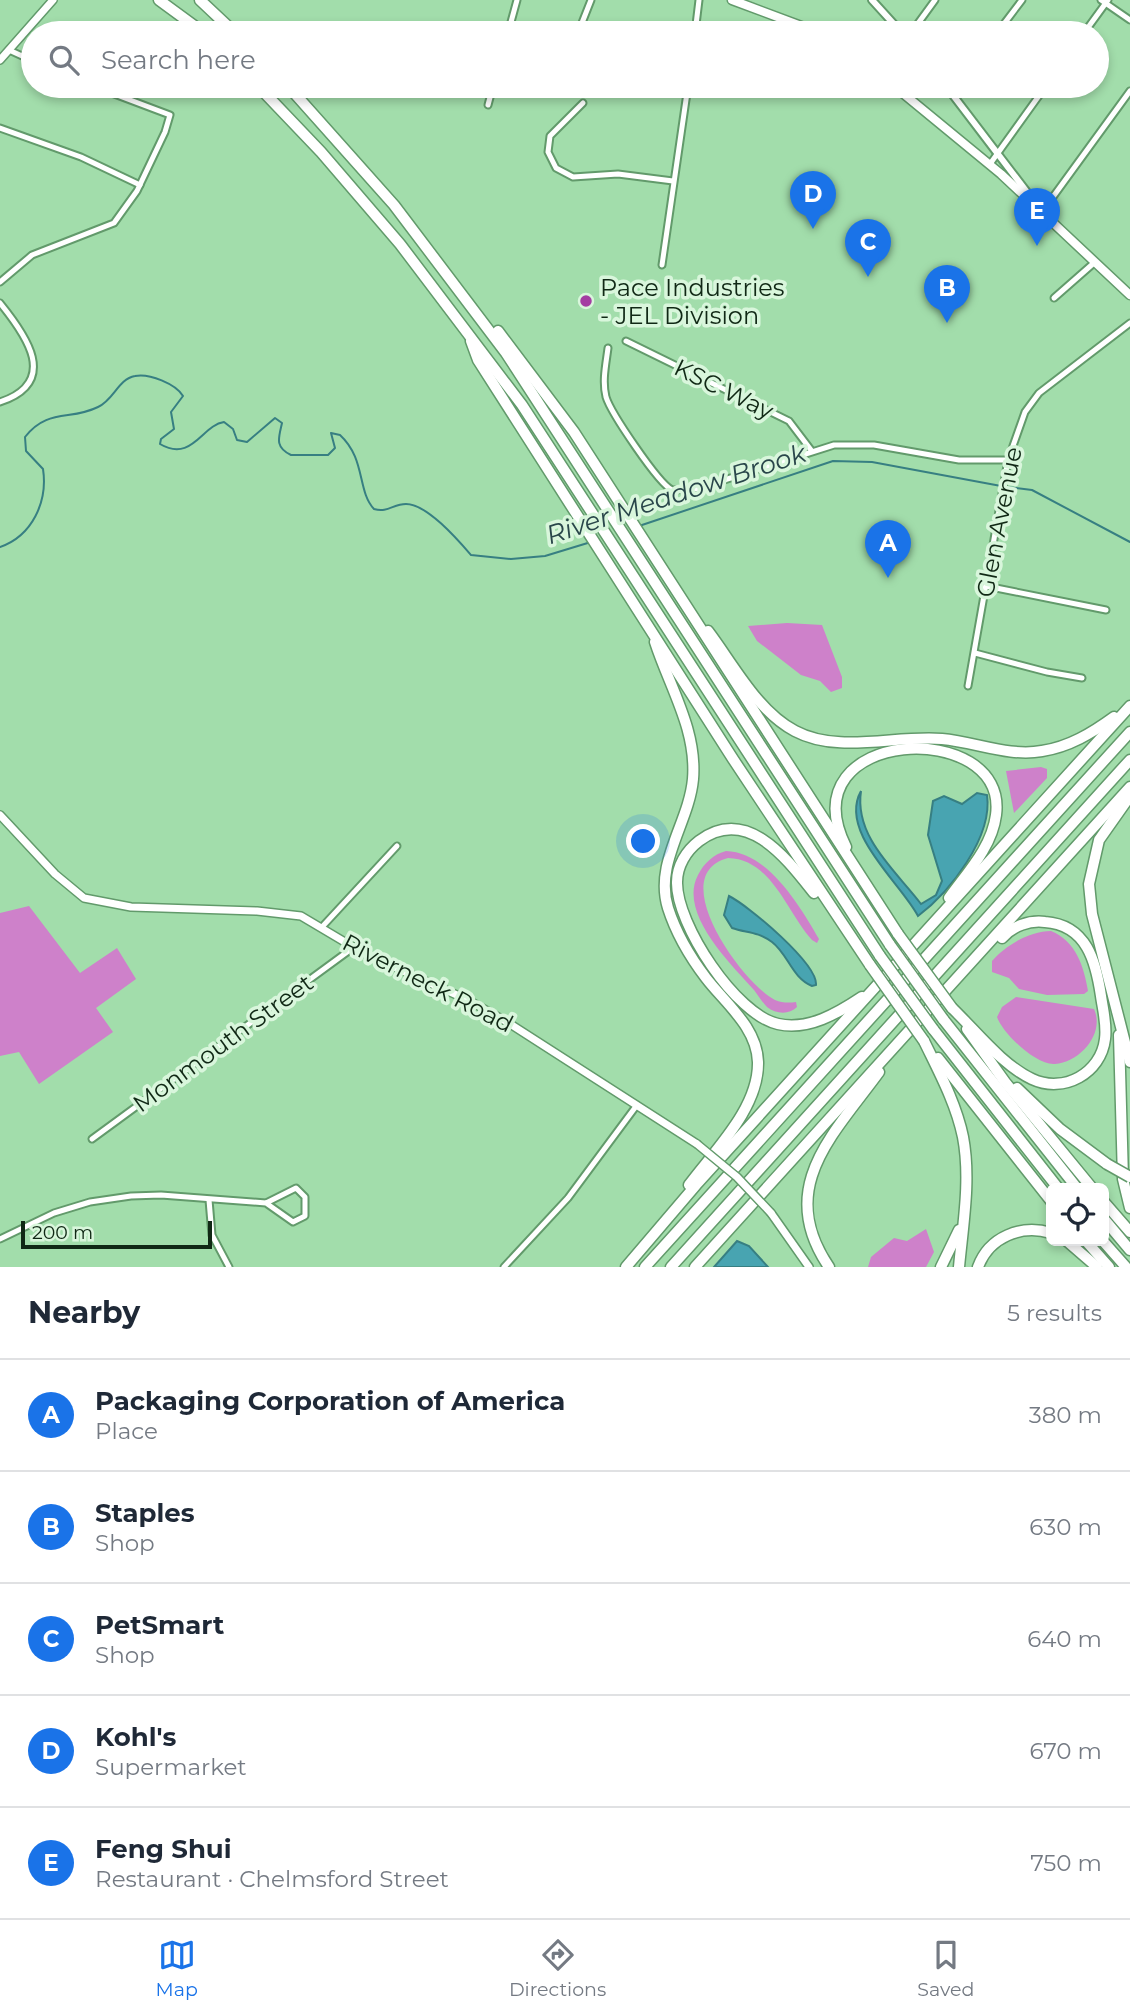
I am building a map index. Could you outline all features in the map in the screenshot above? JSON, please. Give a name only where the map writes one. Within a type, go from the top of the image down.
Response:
[{"type":"highway","points":[[159,0],[188,21]]},
{"type":"highway","points":[[169,0],[192,21]]},
{"type":"highway","points":[[200,0],[222,21]]},
{"type":"highway","points":[[269,98],[366,204],[467,329],[535,424],[880,956],[933,1030],[1054,1183]]},
{"type":"highway","points":[[300,98],[547,394],[898,934],[976,1042],[1088,1183]]},
{"type":"highway","points":[[451,278],[506,353],[890,944],[943,1018],[1073,1183]]},
{"type":"highway","points":[[467,329],[478,360],[741,770],[870,965]]},
{"type":"highway","points":[[663,571],[767,709],[790,728],[810,737],[838,742],[941,739],[1009,751],[1034,752],[1074,742],[1130,704]]},
{"type":"highway","points":[[635,1256],[739,1116],[752,1092],[758,1063],[750,1032],[693,960],[666,901],[666,871],[691,793],[693,758],[684,718],[650,625]]},
{"type":"highway","points":[[626,1267],[1130,704]]},
{"type":"highway","points":[[645,1267],[1130,732]]},
{"type":"highway","points":[[875,900],[837,824],[835,802],[845,778],[869,758],[897,751],[943,751],[973,762],[992,786],[997,807],[995,822],[979,856],[915,943]]},
{"type":"highway","points":[[671,1267],[1130,760]]},
{"type":"highway","points":[[695,1267],[1130,787]]},
{"type":"highway","points":[[1130,796],[1103,833],[1089,876],[1091,906],[1130,1062]]},
{"type":"highway","points":[[876,986],[838,1012],[814,1022],[782,1025],[758,1016],[718,973],[689,926],[677,892],[683,860],[695,844],[720,831],[740,830],[762,838],[791,864],[1046,1195]]},
{"type":"highway","points":[[952,1008],[1016,1069],[1037,1081],[1056,1084],[1073,1080],[1088,1071],[1099,1058],[1105,1031],[1096,968],[1090,950],[1077,934],[1054,923],[1027,923],[1007,933],[981,952]]},
{"type":"highway","points":[[1112,984],[1122,1080],[1124,1178],[1130,1208]]},
{"type":"highway","points":[[829,1267],[807,1220],[806,1198],[810,1175],[823,1150],[908,1032]]},
{"type":"highway","points":[[925,1041],[948,1090],[963,1137],[966,1162],[960,1267]]},
{"type":"highway","points":[[976,1042],[1051,1121],[1107,1164],[1130,1177]]},
{"type":"highway","points":[[942,1267],[956,1238],[964,1206]]},
{"type":"highway","points":[[1109,1208],[1130,1232]]},
{"type":"highway","points":[[1109,1225],[1130,1250]]},
{"type":"highway","points":[[978,1267],[990,1246],[1006,1235],[1027,1230],[1046,1232]]},
{"type":"highway","points":[[1073,1246],[1097,1267]]},
{"type":"highway","points":[[1090,1246],[1109,1267]]},
{"type":"highway","points":[[1107,1246],[1126,1267]]},
{"type":"main road","points":[[35,21],[53,0]]},
{"type":"main road","points":[[732,0],[750,3],[792,21]]},
{"type":"main road","points":[[0,60],[21,36]]},
{"type":"main road","points":[[909,98],[990,164],[1130,295]]},
{"type":"main road","name":"Riverneck Road","points":[[0,816],[55,874],[84,898],[131,907],[301,916],[354,947],[507,1021],[697,1144],[729,1169],[771,1213],[809,1267]]},
{"type":"street","points":[[511,21],[517,0]]},
{"type":"street","points":[[582,21],[590,0]]},
{"type":"street","points":[[696,21],[699,0]]},
{"type":"street","points":[[872,0],[891,21]]},
{"type":"street","points":[[920,21],[935,0]]},
{"type":"street","points":[[1006,21],[1022,0]]},
{"type":"street","points":[[1092,21],[1105,1],[1130,19]]},
{"type":"street","points":[[9,50],[21,56]]},
{"type":"street","points":[[956,98],[1042,212],[1130,91]]},
{"type":"street","points":[[0,282],[32,255],[114,223],[140,185],[166,132],[170,115],[125,98]]},
{"type":"street","points":[[488,105],[490,98]]},
{"type":"street","points":[[662,265],[686,98]]},
{"type":"street","points":[[990,164],[1037,98]]},
{"type":"street","points":[[583,103],[550,135],[548,152],[564,174],[573,177],[618,174],[673,181]]},
{"type":"street","points":[[0,128],[80,157],[140,185]]},
{"type":"street","points":[[1054,298],[1095,262]]},
{"type":"street","points":[[0,303],[26,334],[35,358],[29,384],[0,402]]},
{"type":"street","name":"Glen Avenue","points":[[968,686],[1008,460],[1025,412],[1033,399],[1130,323]]},
{"type":"street","name":"KSC Way","points":[[626,341],[789,421],[811,450]]},
{"type":"street","points":[[608,348],[604,379],[607,398],[656,477],[669,488],[696,489],[811,450],[852,444],[960,460],[1008,460]]},
{"type":"street","points":[[986,586],[1106,610]]},
{"type":"street","points":[[975,653],[1047,673],[1082,678]]},
{"type":"street","points":[[322,927],[397,846]]},
{"type":"street","name":"Monmouth Street","points":[[93,1139],[354,947]]},
{"type":"street","points":[[505,1267],[568,1198],[637,1105]]},
{"type":"street","points":[[0,1239],[54,1213],[90,1202],[135,1195],[266,1203],[296,1188],[305,1197],[304,1216],[293,1222],[266,1203]]},
{"type":"street","points":[[209,1200],[212,1235],[229,1267]]},
{"type":"shaded area","points":[[787,623],[822,625],[842,677],[842,688],[831,692],[820,681],[801,675],[757,641],[748,626]]},
{"type":"shaded area","points":[[1041,767],[1047,769],[1047,778],[1014,813],[1006,771]]},
{"type":"shaded area","points":[[726,851],[741,854],[769,871],[792,897],[819,939],[817,943],[812,940],[777,889],[756,867],[728,858],[710,868],[704,885],[706,906],[716,930],[729,953],[761,990],[775,1000],[796,1002],[797,1007],[790,1011],[778,1012],[767,1007],[720,952],[701,921],[695,905],[694,890],[698,875],[717,854]]},
{"type":"shaded area","points":[[29,906],[80,973],[117,948],[136,979],[96,1008],[113,1032],[39,1084],[19,1052],[0,1056],[0,913]]},
{"type":"shaded area","points":[[1051,931],[1060,935],[1073,948],[1084,973],[1088,991],[1084,994],[1047,995],[1019,989],[1009,978],[992,972],[992,961],[1011,944],[1035,933]]},
{"type":"shaded area","points":[[1016,997],[1094,1009],[1096,1027],[1088,1045],[1074,1058],[1055,1064],[1039,1060],[1030,1054],[1013,1040],[997,1017],[1002,1007]]},
{"type":"shaded area","points":[[926,1229],[934,1252],[926,1267],[868,1267],[871,1257],[894,1238],[907,1241]]},
{"type":"water","points":[[861,791],[861,808],[870,838],[921,904],[936,895],[942,881],[928,835],[933,801],[944,796],[962,804],[977,793],[987,795],[983,828],[967,862],[943,893],[918,916],[864,840],[856,807]]},
{"type":"water","points":[[729,896],[766,923],[795,950],[814,976],[816,985],[805,982],[767,938],[732,928],[724,915]]},
{"type":"water","points":[[737,1241],[749,1246],[768,1267],[714,1267]]},
{"type":"waterway","name":"River Meadow Brook","points":[[0,547],[21,535],[29,526],[43,494],[43,469],[26,451],[25,437],[51,418],[78,414],[98,407],[108,400],[124,381],[135,376],[154,378],[168,384],[183,396],[171,412],[174,429],[161,439],[160,444],[171,449],[189,446],[209,429],[224,422],[233,429],[237,440],[247,442],[275,418],[282,423],[280,445],[291,455],[328,455],[335,448],[331,433],[340,435],[354,454],[365,493],[374,509],[383,510],[406,504],[423,510],[442,524],[471,555],[511,559],[545,556],[591,542]]},
{"type":"waterway","name":"River Meadow Brook","points":[[639,526],[833,461],[872,462],[1001,486]]},
{"type":"waterway","name":"River Meadow Brook","points":[[1007,487],[1032,490],[1130,542]]},
{"type":"place","name":"Kohl's","points":[[813,229]]},
{"type":"place","name":"Feng Shui","points":[[1037,246]]},
{"type":"place","name":"PetSmart","points":[[868,277]]},
{"type":"place","name":"Pace Industries - JEL Division","points":[[586,301]]},
{"type":"place","name":"Staples","points":[[947,323]]},
{"type":"place","name":"Packaging Corporation of America","points":[[888,578]]}]
